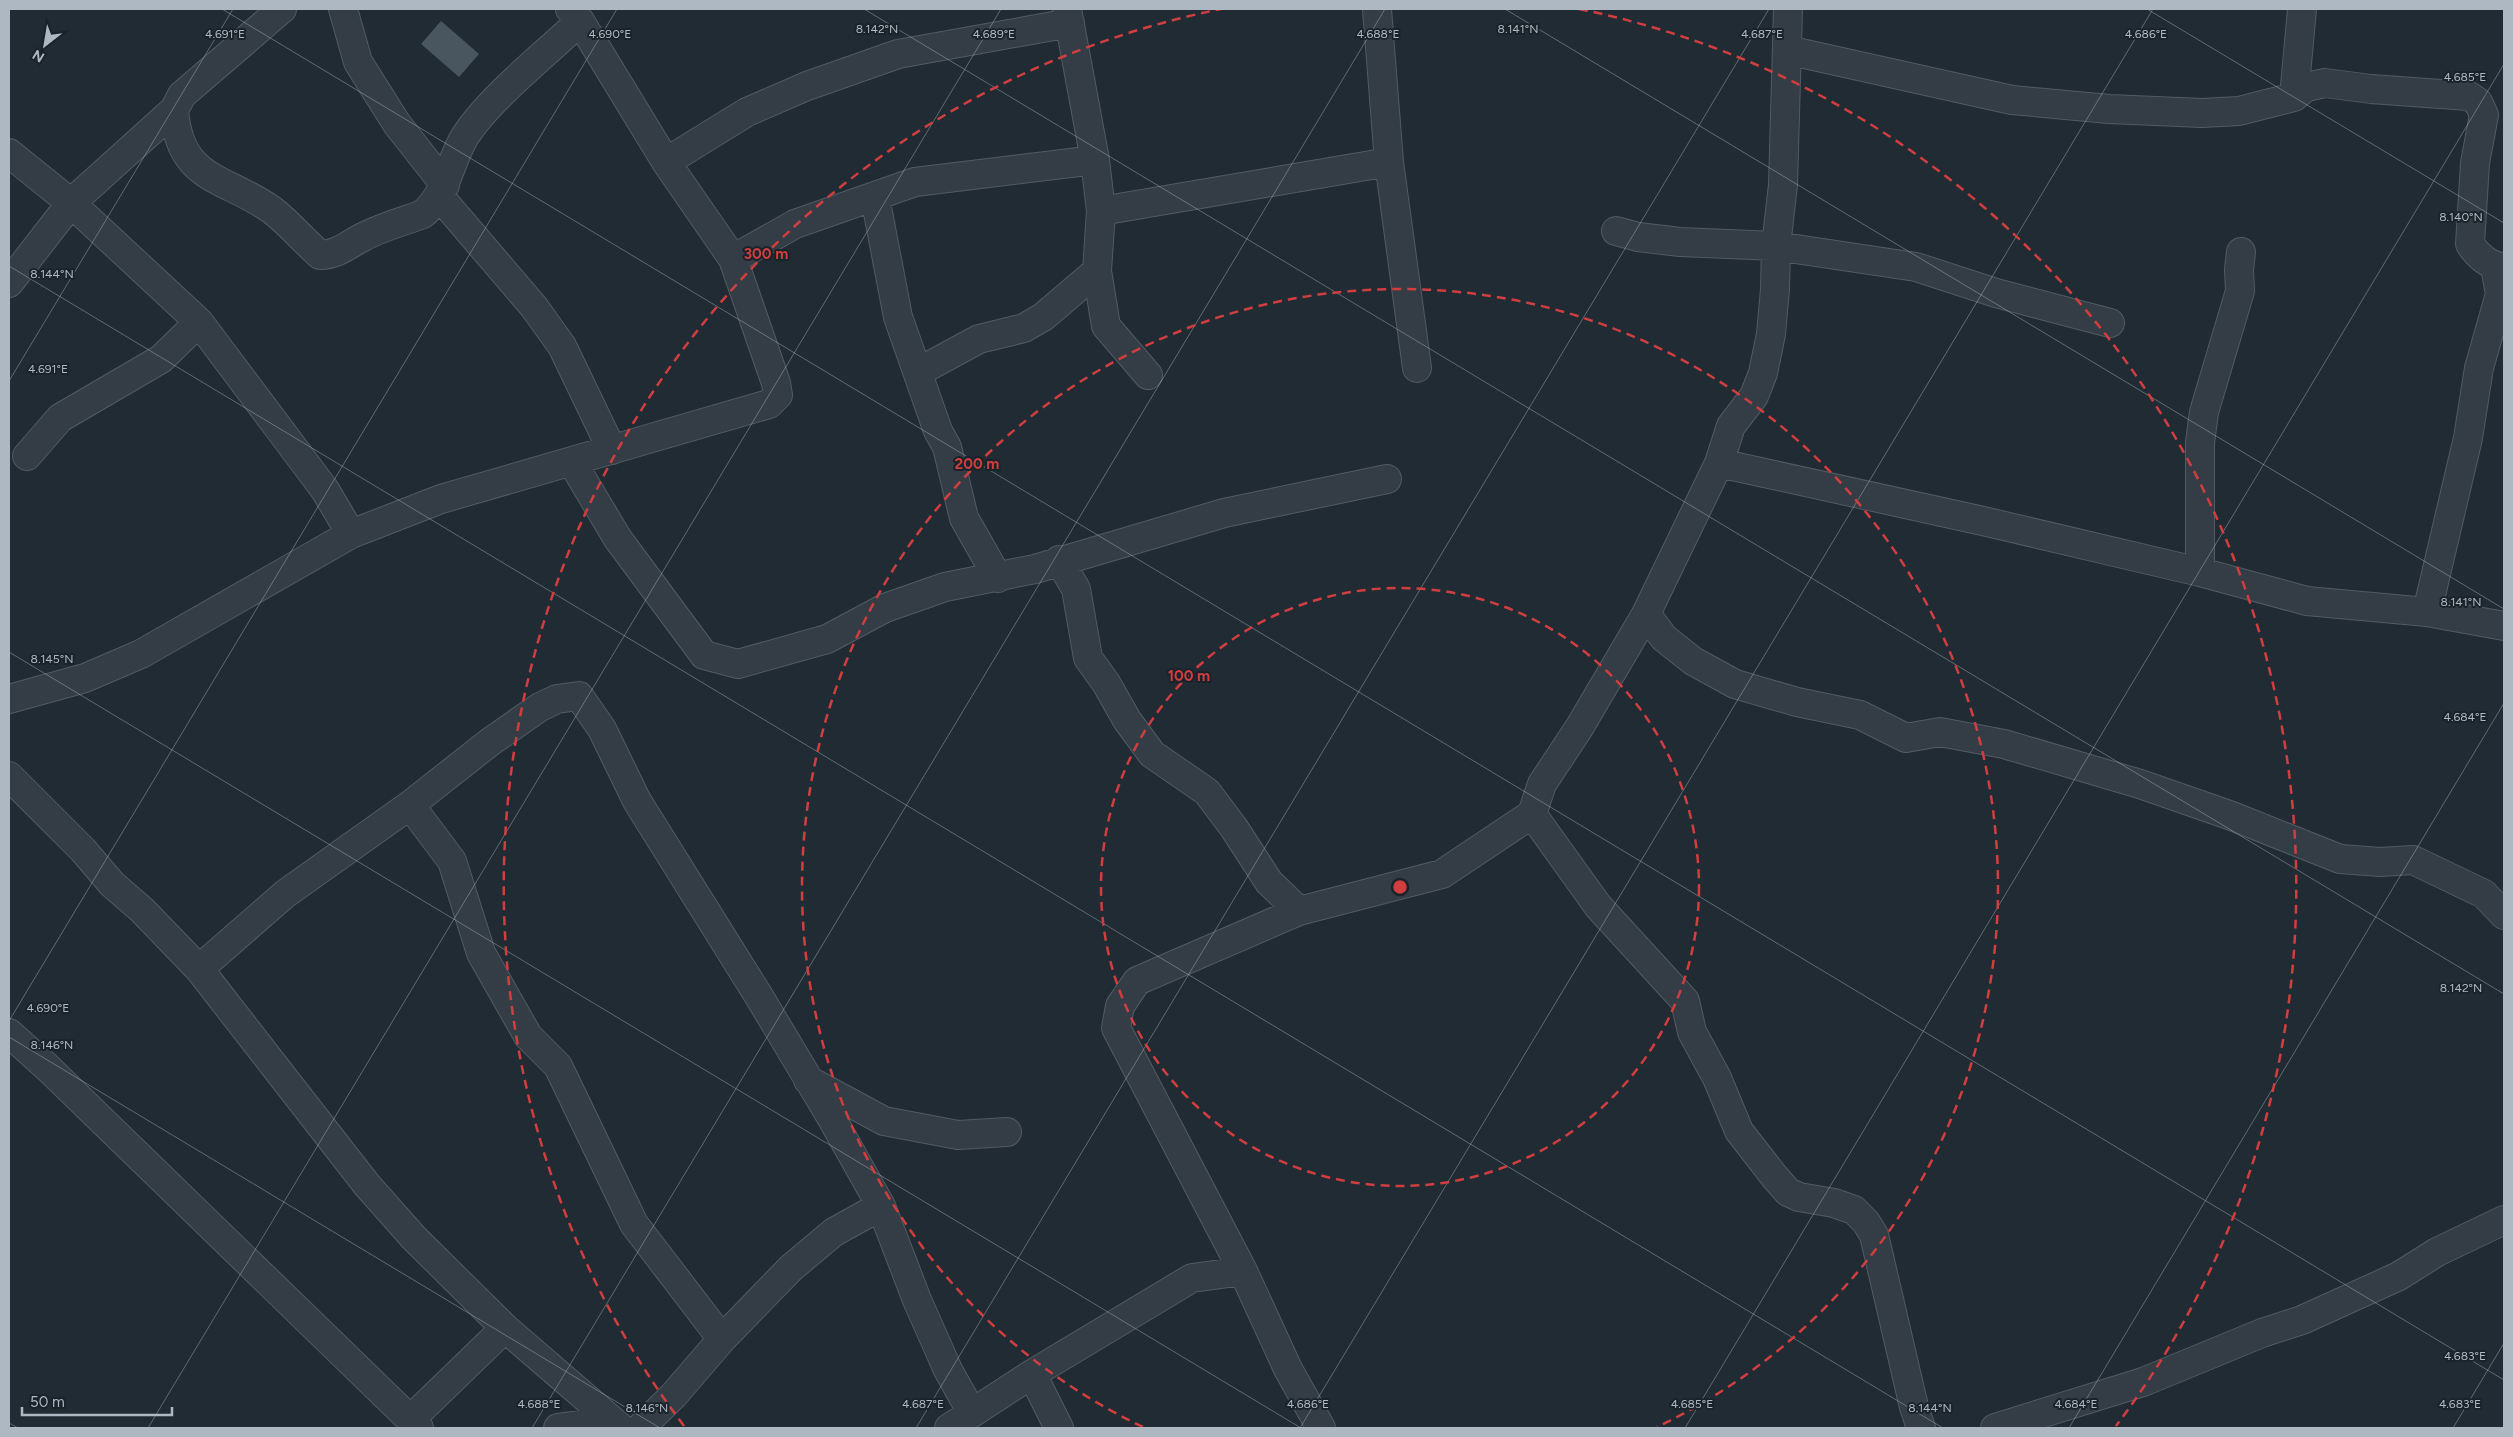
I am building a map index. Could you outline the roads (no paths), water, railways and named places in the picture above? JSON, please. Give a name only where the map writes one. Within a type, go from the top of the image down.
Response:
[{"type":"street","points":[[9,283],[71,203],[174,110],[182,95],[282,9]]},
{"type":"street","points":[[343,9],[358,62],[442,191],[534,307],[562,346],[612,450]]},
{"type":"street","points":[[1377,9],[1390,162],[1417,368]]},
{"type":"street","points":[[1322,1428],[1288,1370],[1243,1271],[1116,1028],[1120,1006],[1137,981],[1299,912],[1442,874],[1532,814],[1542,784],[1579,728],[1646,614],[1719,463],[1731,426],[1754,396],[1763,373],[1772,325],[1776,246],[1783,185],[1788,9]]},
{"type":"street","points":[[2294,97],[2302,9]]},
{"type":"street","points":[[9,699],[85,678],[141,654],[351,534],[440,499],[769,404],[778,394],[776,383],[733,259],[666,162],[575,15],[486,111],[465,137],[442,191],[423,214],[364,236],[342,250],[328,255],[320,255],[273,211],[248,196],[211,179],[191,161],[175,130],[174,110]]},
{"type":"street","points":[[666,162],[747,112],[807,86],[889,57],[1068,16],[1096,160],[1101,211],[1097,271],[1106,326],[1148,375]]},
{"type":"street","points":[[1787,50],[2012,100],[2070,106],[2212,113],[2240,111],[2294,97],[2306,87],[2325,83],[2371,89],[2469,96],[2478,102],[2484,115],[2475,163],[2470,244],[2475,252],[2500,267],[2500,294],[2479,368],[2468,438],[2426,612]]},
{"type":"street","points":[[9,154],[71,203],[199,322],[325,490],[351,534]]},
{"type":"street","points":[[733,259],[795,224],[915,182],[1096,160]]},
{"type":"street","points":[[1101,211],[1390,162]]},
{"type":"street","points":[[875,197],[898,317],[938,431],[947,447],[964,518],[998,578]]},
{"type":"street","points":[[1616,231],[1680,242],[1739,246],[1776,246],[1916,267],[1996,293],[2110,323]]},
{"type":"street","points":[[2200,572],[2200,443],[2203,420],[2222,346],[2240,291],[2238,270],[2241,252]]},
{"type":"street","points":[[918,372],[979,339],[1024,328],[1043,316],[1097,271]]},
{"type":"street","points":[[27,456],[60,418],[161,359],[199,322]]},
{"type":"street","points":[[572,462],[618,539],[704,655],[738,664],[826,639],[885,608],[936,590],[998,578],[1224,513],[1387,479]]},
{"type":"street","points":[[1719,463],[2200,572],[2307,601],[2426,612],[2504,626]]},
{"type":"street","points":[[1059,560],[1076,589],[1088,658],[1106,683],[1127,720],[1152,754],[1207,792],[1234,828],[1269,882],[1299,912]]},
{"type":"street","points":[[1646,614],[1664,638],[1693,662],[1735,684],[1797,702],[1860,715],[1906,738],[1931,733],[1949,734],[2004,744],[2140,784],[2232,816],[2340,859],[2380,862],[2413,860],[2484,894],[2504,915]]},
{"type":"street","points":[[200,969],[285,894],[410,805],[490,742],[540,707],[557,699],[579,696],[602,729],[637,801],[760,998],[806,1080],[831,1117],[880,1206],[948,1370],[972,1413]]},
{"type":"street","points":[[9,776],[83,850],[112,884],[142,910],[200,969],[367,1185],[414,1238],[505,1328],[616,1424]]},
{"type":"street","points":[[410,805],[452,861],[481,953],[528,1036],[558,1066],[634,1224],[722,1339]]},
{"type":"street","points":[[1532,814],[1598,906],[1685,1000],[1692,1032],[1717,1078],[1739,1131],[1774,1176],[1788,1192],[1799,1197],[1834,1203],[1854,1210],[1866,1222],[1874,1235],[1914,1407],[1921,1428]]},
{"type":"street","points":[[9,1033],[48,1068],[414,1424],[505,1328]]},
{"type":"street","points":[[806,1080],[884,1120],[958,1135],[1007,1132]]},
{"type":"street","points":[[640,1428],[673,1396],[722,1339],[791,1268],[834,1232],[880,1206]]},
{"type":"street","points":[[1995,1428],[2143,1382],[2262,1333],[2302,1320],[2399,1276],[2436,1252],[2504,1220]]},
{"type":"street","points":[[949,1428],[1032,1374],[1192,1278],[1243,1271]]},
{"type":"street","points":[[1032,1374],[1059,1428]]},
{"type":"street","points":[[558,1428],[616,1424]]}]
